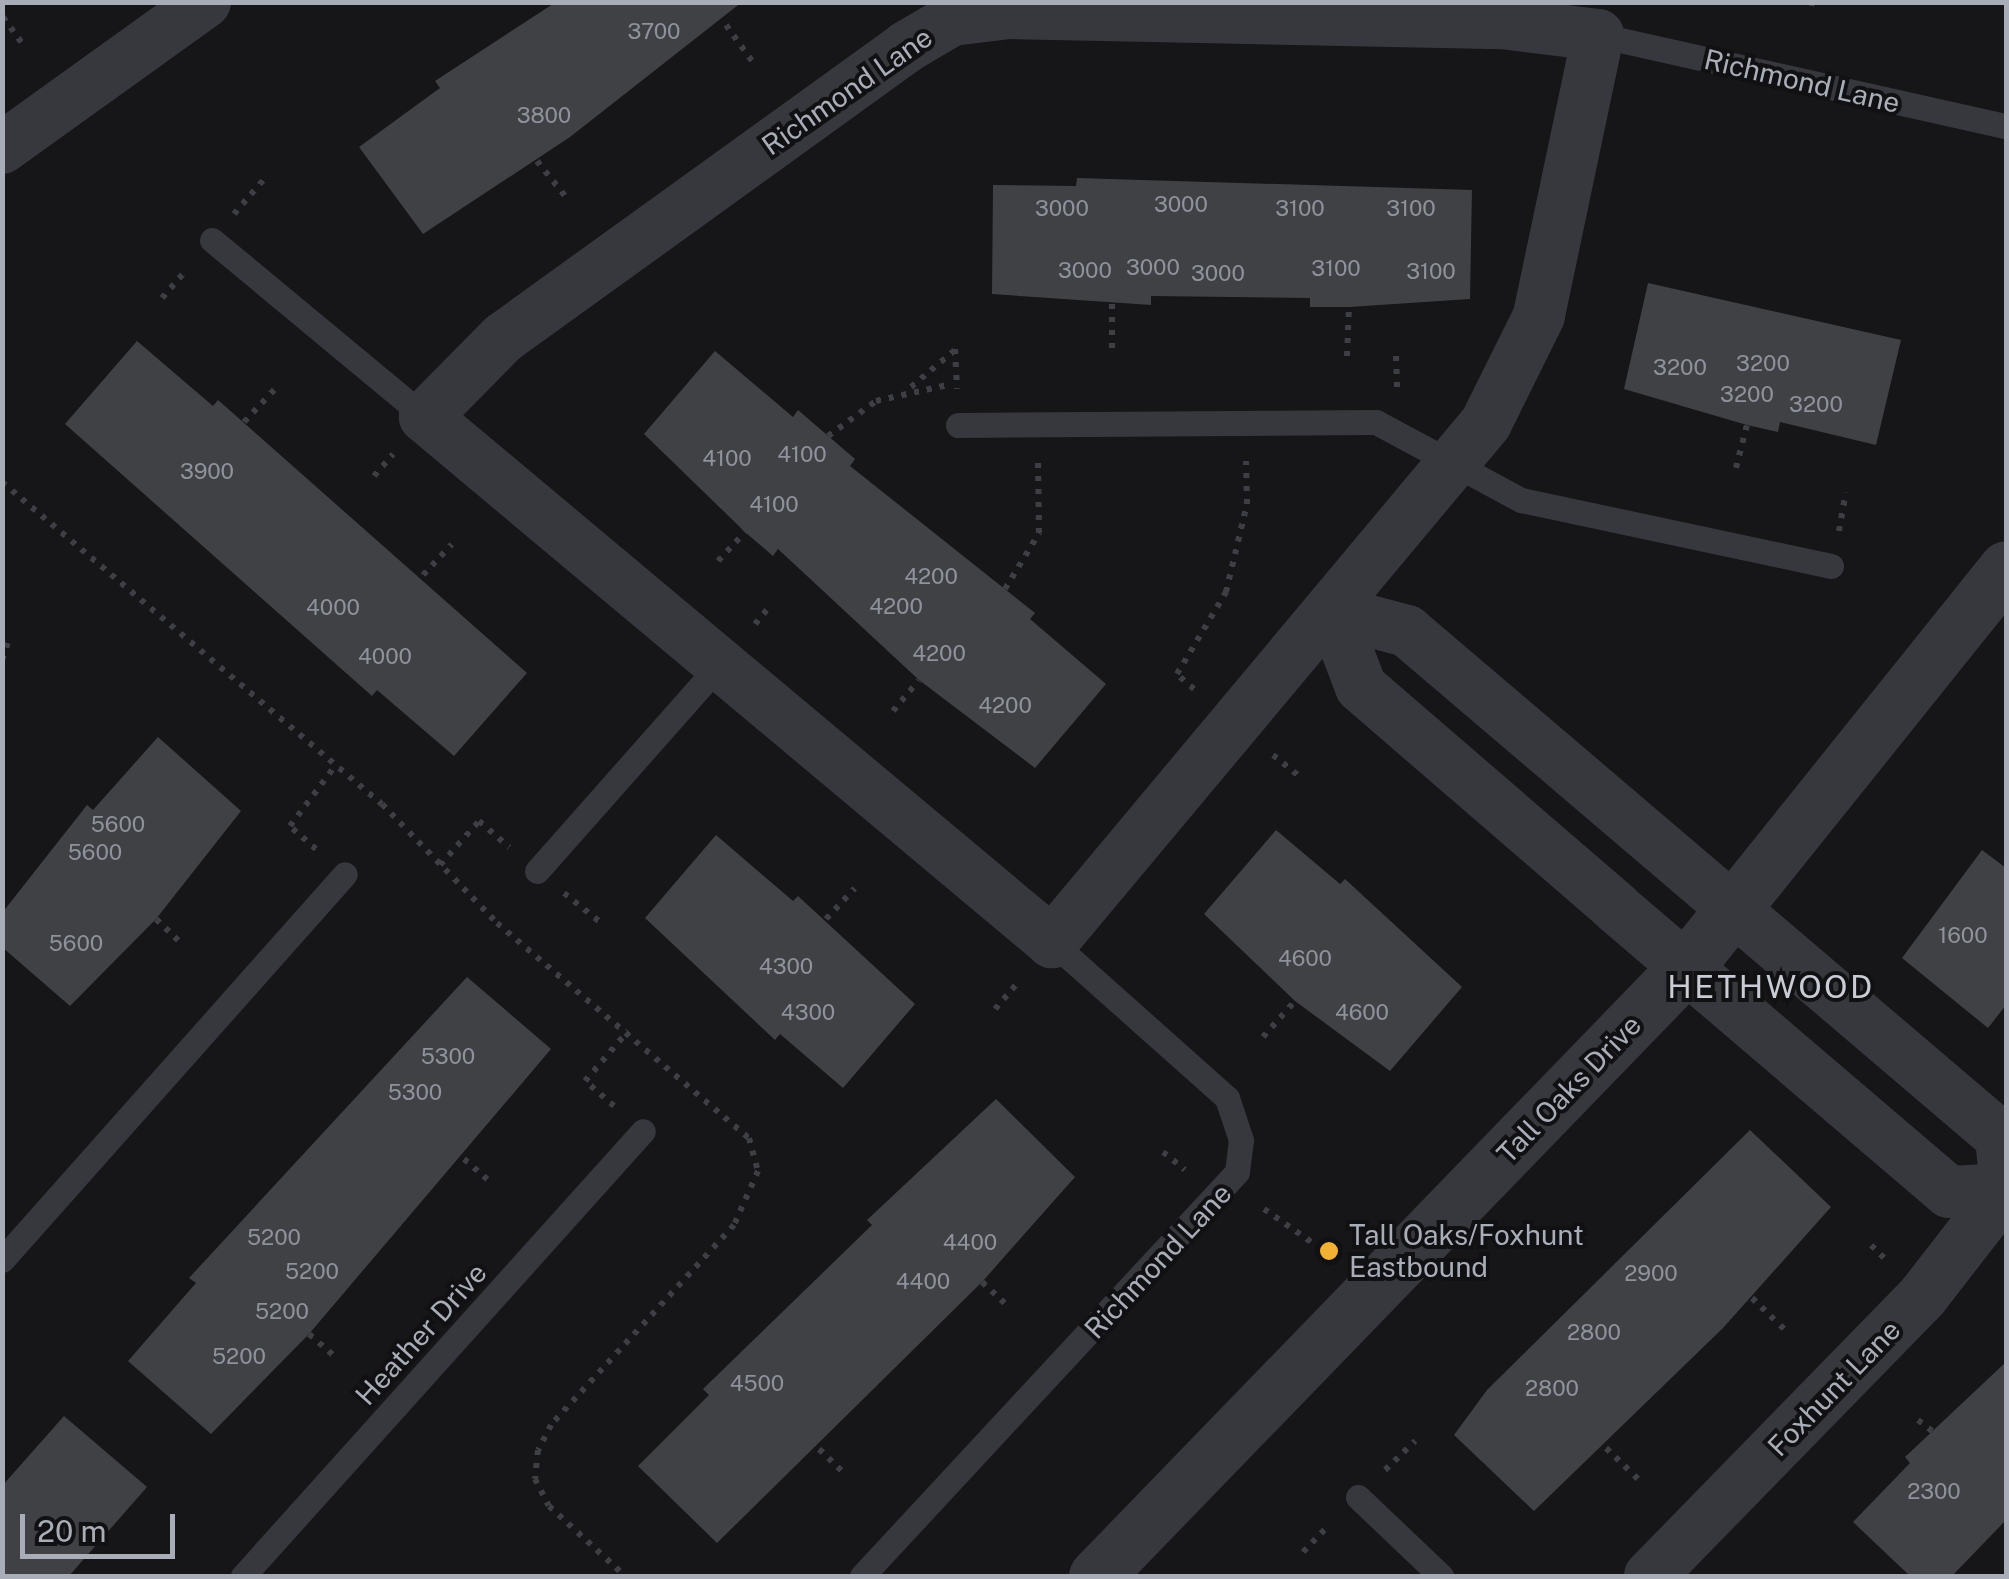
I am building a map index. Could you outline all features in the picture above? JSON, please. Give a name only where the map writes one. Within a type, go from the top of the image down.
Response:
[{"type":"street","points":[[2,148],[205,2]]},
{"type":"street","name":"Richmond Lane","points":[[1052,942],[425,416],[503,338],[933,14],[1502,23],[1598,36]]},
{"type":"street","points":[[1052,942],[1454,470],[1539,316],[1598,36]]},
{"type":"street","name":"Tall Oaks Drive","points":[[1096,1576],[1686,967],[2006,568]]},
{"type":"street","points":[[1332,612],[1407,632],[1735,910],[2000,1137],[2006,1189],[1949,1192],[1686,967],[1361,687],[1332,612]]},
{"type":"street","name":"Foxhunt Lane","points":[[1650,1576],[1923,1296],[2006,1189]]},
{"type":"lane","name":"Richmond Lane","points":[[1598,36],[2006,126]]},
{"type":"lane","name":"Richmond Lane","points":[[212,240],[425,416]]},
{"type":"lane","points":[[958,425],[1376,422],[1454,470],[1521,500],[1831,566]]},
{"type":"lane","points":[[537,871],[718,665]]},
{"type":"lane","points":[[2,1260],[345,874]]},
{"type":"lane","name":"Richmond Lane","points":[[862,1576],[1237,1172],[1240,1127],[1219,1088],[1052,942]]},
{"type":"lane","name":"Heather Drive","points":[[244,1576],[643,1131]]},
{"type":"lane","points":[[1358,1497],[1441,1576]]},
{"type":"path","points":[[3,17],[26,50]]},
{"type":"path","points":[[726,25],[755,66]]},
{"type":"path","points":[[537,161],[569,201]]},
{"type":"path","points":[[1112,304],[1112,351]]},
{"type":"path","points":[[1348,356],[1350,308]]},
{"type":"path","points":[[828,436],[910,388],[956,349]]},
{"type":"path","points":[[910,388],[948,385]]},
{"type":"path","points":[[244,422],[274,390]]},
{"type":"path","points":[[1736,468],[1747,425]]},
{"type":"path","points":[[4,487],[334,766],[628,1031],[723,1107],[749,1138],[758,1171],[734,1225],[550,1425],[538,1450],[535,1479],[549,1506],[626,1576]]},
{"type":"path","points":[[1005,589],[1039,534],[1040,503]]},
{"type":"path","points":[[1176,674],[1226,592],[1247,504]]},
{"type":"path","points":[[718,562],[744,532]]},
{"type":"path","points":[[424,575],[452,544]]},
{"type":"path","points":[[2,660],[9,640]]},
{"type":"path","points":[[892,711],[919,680]]},
{"type":"path","points":[[290,826],[334,766]]},
{"type":"path","points":[[440,865],[478,821]]},
{"type":"path","points":[[826,919],[854,888]]},
{"type":"path","points":[[156,919],[184,946]]},
{"type":"path","points":[[1263,1038],[1295,1001]]},
{"type":"path","points":[[585,1080],[628,1031]]},
{"type":"path","points":[[1163,1152],[1194,1178]]},
{"type":"path","points":[[464,1159],[493,1184]]},
{"type":"path","points":[[1264,1209],[1331,1255]]},
{"type":"path","points":[[982,1282],[1010,1308]]},
{"type":"path","points":[[1752,1298],[1786,1331]]},
{"type":"path","points":[[309,1334],[338,1359]]},
{"type":"path","points":[[1918,1420],[1932,1431]]},
{"type":"path","points":[[1606,1448],[1639,1480]]},
{"type":"path","points":[[819,1449],[846,1475]]},
{"type":"building","points":[[556,2],[742,2],[570,137],[423,234],[359,147],[440,88],[435,81]]},
{"type":"building","points":[[1077,178],[1472,190],[1470,299],[1310,307],[1310,298],[1151,296],[1151,305],[992,294],[993,185],[1076,186]]},
{"type":"building","points":[[1648,283],[1901,340],[1876,445],[1780,422],[1778,432],[1624,389]]},
{"type":"building","points":[[137,341],[213,406],[218,400],[527,673],[454,756],[377,690],[372,696],[65,424]]},
{"type":"building","points":[[715,351],[793,417],[798,410],[855,459],[850,466],[1035,613],[1030,619],[1106,684],[1035,768],[919,680],[778,549],[773,556],[644,434]]},
{"type":"building","points":[[158,737],[241,811],[156,919],[70,1006],[2,947],[2,913],[87,805],[93,810]]},
{"type":"building","points":[[1276,830],[1340,884],[1345,879],[1462,987],[1390,1071],[1295,1001],[1204,914]]},
{"type":"building","points":[[716,835],[793,901],[798,896],[915,1004],[843,1088],[780,1034],[775,1040],[645,918]]},
{"type":"building","points":[[1982,850],[2006,868],[2006,1005],[1988,1028],[1902,958]]},
{"type":"building","points":[[467,977],[551,1049],[309,1334],[211,1434],[128,1361],[196,1283],[189,1278]]},
{"type":"building","points":[[996,1099],[1075,1177],[982,1282],[717,1543],[638,1466],[709,1395],[703,1389],[872,1225],[867,1220]]},
{"type":"building","points":[[1750,1130],[1831,1207],[1723,1328],[1534,1511],[1454,1435],[1487,1390]]},
{"type":"building","points":[[2006,1362],[2006,1520],[1952,1576],[1910,1576],[1853,1522],[1910,1463],[1905,1457]]},
{"type":"building","points":[[64,1416],[147,1487],[69,1576],[2,1576],[2,1486]]},
{"type":"place","name":"Tall Oaks/Foxhunt Eastbound","points":[[1329,1251]]},
{"type":"district","name":"HETHWOOD","points":[[1771,987]]}]
